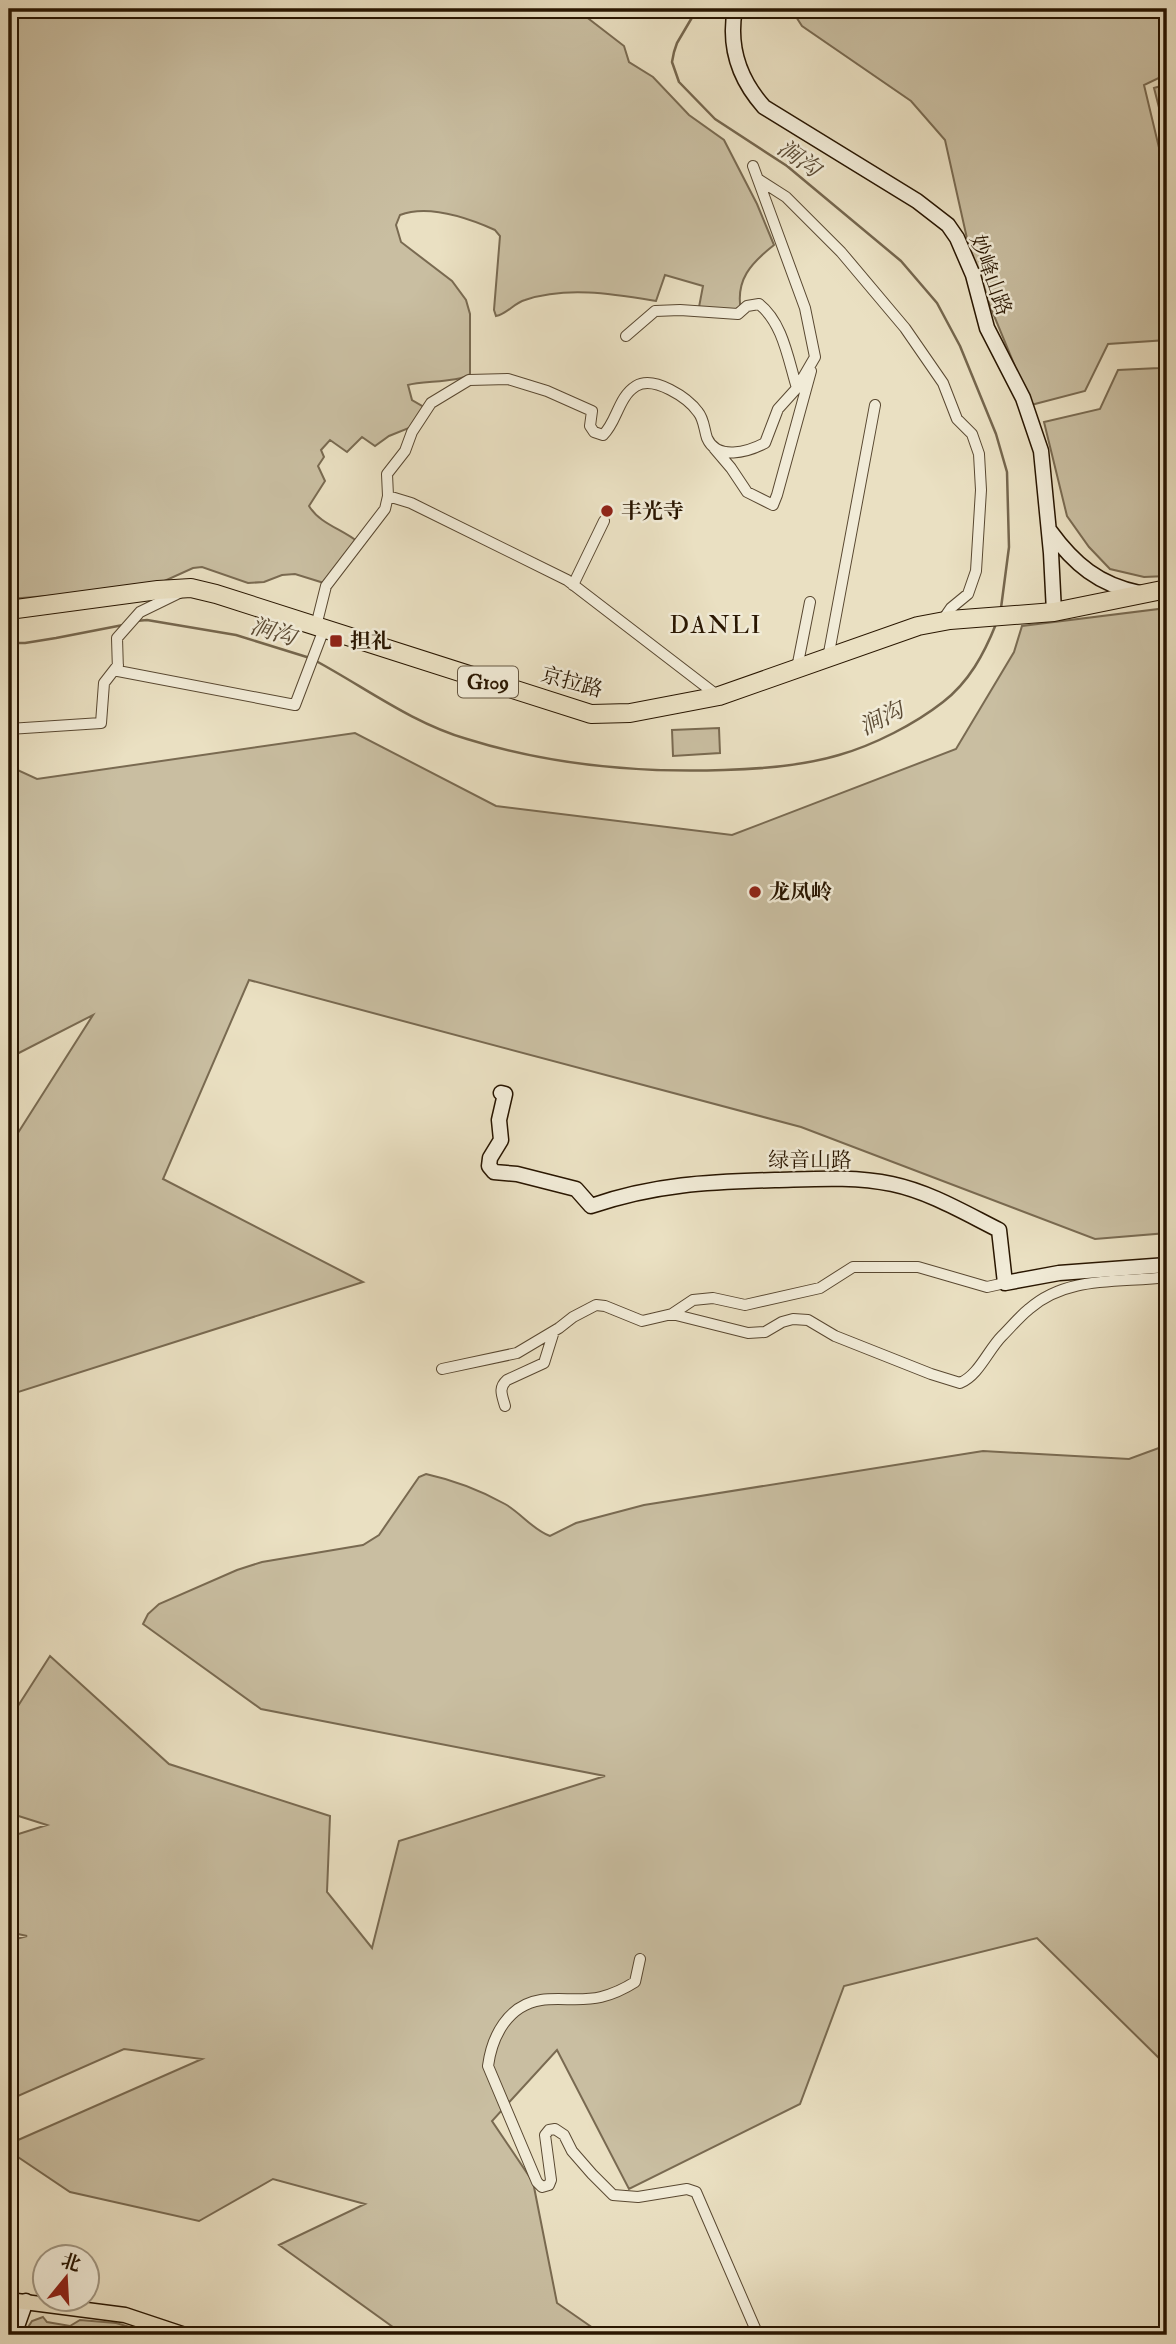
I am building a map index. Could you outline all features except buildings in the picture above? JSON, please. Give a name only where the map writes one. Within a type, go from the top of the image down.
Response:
[{"type":"highway","name":"京拉路","points":[[9,610],[191,588],[591,714],[630,713],[719,696],[893,634],[942,621],[1049,612],[1167,589]]},
{"type":"main road","points":[[9,2300],[125,2315],[186,2335]]},
{"type":"street","name":"妙峰山路","points":[[736,9],[732,43],[736,60],[751,92],[764,107],[917,201],[948,225],[957,238],[974,275],[987,328],[1023,398],[1041,451],[1049,529],[1049,612]]},
{"type":"street","points":[[191,588],[140,612],[117,638],[118,671],[295,705],[318,648],[326,586],[384,509],[388,496],[387,474],[405,451],[411,432],[430,402],[469,380],[508,379],[547,391],[592,411],[590,426],[594,432],[603,435],[626,396],[638,385],[652,383],[667,388],[698,411],[708,440],[747,492],[773,505],[815,357],[806,308],[753,166]]},
{"type":"street","points":[[758,179],[786,197],[841,252],[905,328],[943,383],[957,419],[972,434],[979,454],[981,490],[976,572],[968,594],[951,608],[942,621]]},
{"type":"street","points":[[626,336],[654,311],[738,314],[747,306],[759,304],[770,312],[779,329],[797,388]]},
{"type":"street","points":[[714,448],[734,453],[749,451],[765,443],[778,408],[797,388],[815,357]]},
{"type":"street","points":[[828,657],[875,405]]},
{"type":"street","points":[[388,496],[411,503],[573,585],[719,696]]},
{"type":"street","points":[[573,585],[604,521]]},
{"type":"street","points":[[1049,529],[1070,557],[1089,573],[1116,587],[1145,593]]},
{"type":"street","points":[[797,669],[810,602]]},
{"type":"street","points":[[9,729],[101,723],[104,684],[118,665]]},
{"type":"street","name":"绿音山路","points":[[501,1093],[505,1094],[499,1121],[501,1140],[489,1158],[489,1166],[494,1172],[517,1174],[576,1189],[591,1206],[662,1186],[689,1183],[833,1178],[892,1184],[936,1198],[999,1230],[1005,1283]]},
{"type":"street","points":[[442,1369],[517,1353],[596,1305],[642,1321],[672,1314],[694,1300],[713,1298],[745,1305],[820,1288],[853,1267],[918,1267],[987,1287],[1059,1273],[1167,1265]]},
{"type":"street","points":[[672,1314],[748,1333],[765,1332],[793,1319],[808,1320],[835,1336],[960,1383],[969,1379],[994,1343],[1030,1308],[1055,1292],[1079,1284],[1167,1277]]},
{"type":"street","points":[[505,1406],[502,1384],[544,1363],[554,1331]]},
{"type":"street","points":[[640,1959],[635,1982],[617,1992],[598,1998],[539,2000],[515,2010],[498,2031],[488,2066],[537,2182],[542,2187],[549,2185],[551,2180],[545,2135],[549,2130],[555,2129],[564,2135],[572,2151],[612,2194],[638,2197],[687,2189],[696,2192],[758,2335]]},
{"type":"street","points":[[14,2335],[26,2301]]},
{"type":"shaded area","points":[[9,9],[576,9],[624,46],[629,62],[653,77],[689,115],[724,140],[757,204],[774,245],[758,259],[743,281],[740,290],[741,311],[699,307],[703,286],[665,275],[656,301],[607,294],[557,293],[521,301],[496,316],[494,310],[500,236],[495,230],[461,217],[436,212],[400,215],[396,225],[401,242],[452,281],[466,300],[470,314],[470,374],[459,379],[408,385],[412,400],[429,410],[409,428],[389,436],[375,446],[362,437],[347,452],[330,440],[321,450],[324,457],[318,466],[325,481],[309,506],[325,522],[358,542],[324,583],[295,574],[248,583],[202,567],[136,589],[9,599]]},
{"type":"shaded area","points":[[791,9],[1167,9],[1167,74],[1144,85],[1167,181],[1167,340],[1108,344],[1085,391],[1031,405],[990,306],[968,243],[945,140],[911,101],[802,26]]},
{"type":"shaded area","points":[[1167,84],[1167,139],[1154,88]]},
{"type":"shaded area","points":[[1167,352],[1167,576],[1144,577],[1110,569],[1089,547],[1067,516],[1044,422],[1100,409],[1118,370],[1159,368]]},
{"type":"shaded area","points":[[1167,608],[1167,1233],[1095,1239],[801,1127],[249,980],[163,1179],[363,1282],[9,1395],[9,1147],[93,1015],[9,1058],[9,766],[37,779],[355,733],[496,806],[732,835],[956,749],[1014,652],[1022,626]]},
{"type":"shaded area","points":[[719,728],[720,753],[673,756],[672,730]]},
{"type":"shaded area","points":[[1167,1445],[1167,2066],[1037,1938],[844,1986],[800,2104],[629,2189],[557,2050],[492,2121],[533,2182],[557,2303],[603,2335],[404,2335],[279,2245],[365,2204],[273,2179],[199,2221],[70,2192],[9,2151],[9,2144],[202,2059],[124,2049],[9,2100],[9,1941],[27,1936],[9,1932],[9,1837],[47,1825],[9,1813],[9,1720],[50,1656],[169,1764],[330,1816],[327,1892],[372,1948],[399,1841],[605,1776],[261,1709],[143,1624],[148,1614],[159,1604],[262,1562],[363,1545],[379,1535],[419,1477],[426,1474],[466,1486],[496,1499],[550,1536],[576,1523],[644,1505],[983,1451],[1129,1459]]},
{"type":"shaded area","points":[[43,2317],[47,2322],[70,2326],[80,2320],[116,2323],[157,2335],[23,2335],[32,2321]]},
{"type":"waterway","name":"涧沟","points":[[697,9],[674,52],[672,62],[679,82],[715,119],[787,166],[901,261],[937,303],[960,346],[996,434],[1007,472],[1009,547],[1001,608]]},
{"type":"waterway","name":"涧沟","points":[[136,621],[147,620],[236,635],[310,658]]},
{"type":"waterway","name":"涧沟","points":[[316,661],[427,724],[498,748],[562,761],[626,768],[691,771],[753,769],[825,759],[880,740],[907,726],[943,702],[968,676],[981,657],[996,624]]},
{"type":"waterway","name":"涧沟","points":[[9,643],[25,643],[123,625]]},
{"type":"place","name":"丰光寺","points":[[607,511]]},
{"type":"place","name":"担礼","points":[[336,641]]},
{"type":"place","name":"龙凤岭","points":[[755,892]]},
{"type":"district","name":"DANLI","points":[[716,625]]}]
